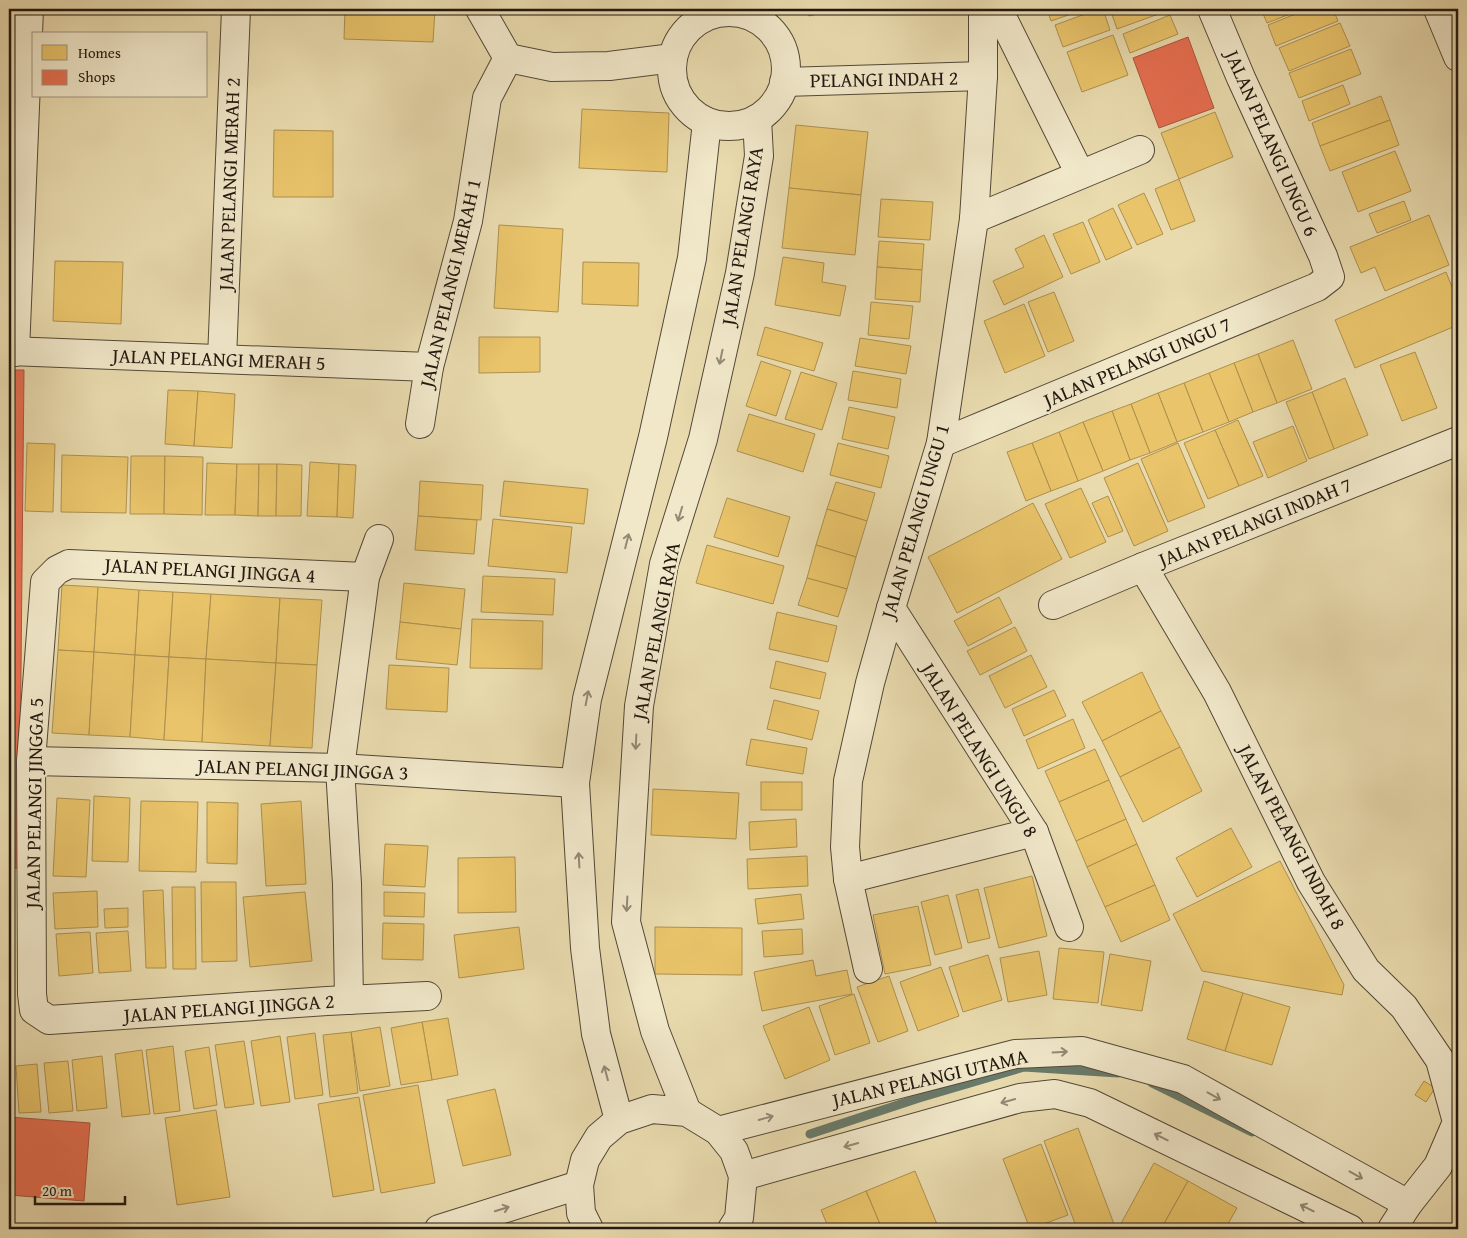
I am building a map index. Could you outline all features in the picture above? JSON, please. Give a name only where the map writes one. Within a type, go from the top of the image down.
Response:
[{"type":"street","points":[[12,352],[29,9]]},
{"type":"street","name":"JALAN PELANGI MERAH 2","points":[[222,359],[236,9]]},
{"type":"street","points":[[480,9],[508,58],[552,68],[610,66],[673,58]]},
{"type":"street","name":"JALAN PELANGI UNGU 1","points":[[868,969],[848,879],[844,847],[848,781],[870,683],[941,443],[974,219],[983,76],[983,9]]},
{"type":"street","points":[[998,9],[1080,174]]},
{"type":"street","name":"JALAN PELANGI UNGU 6","points":[[1212,9],[1241,78],[1323,256],[1330,277]]},
{"type":"street","points":[[1438,9],[1458,57]]},
{"type":"street","points":[[727,10],[761,21],[773,32],[782,48],[786,64],[784,82],[778,98],[757,120],[734,125],[707,122],[687,108],[677,92],[672,75],[673,58],[680,40],[692,25],[708,16],[727,10]]},
{"type":"street","name":"JALAN PELANGI MERAH 1","points":[[420,424],[429,367],[468,221],[487,98],[508,58]]},
{"type":"street","name":"PELANGI INDAH 2","points":[[784,82],[983,76]]},
{"type":"street","name":"JALAN PELANGI RAYA","points":[[687,1112],[654,1031],[626,922],[639,706],[664,564],[703,439],[740,273],[759,156],[757,120]]},
{"type":"street","points":[[619,1120],[596,1034],[584,948],[575,783],[587,699],[653,437],[692,258],[707,122]]},
{"type":"street","points":[[974,219],[1140,150]]},
{"type":"street","name":"JALAN PELANGI UNGU 7","points":[[941,443],[1318,287],[1330,277]]},
{"type":"street","name":"JALAN PELANGI MERAH 5","points":[[12,352],[429,367]]},
{"type":"street","name":"JALAN PELANGI INDAH 7","points":[[1053,605],[1458,440]]},
{"type":"street","points":[[349,1000],[347,884],[340,768],[365,577],[379,539]]},
{"type":"street","name":"JALAN PELANGI JINGGA 4","points":[[57,570],[70,564],[365,577]]},
{"type":"street","name":"JALAN PELANGI INDAH 8","points":[[1143,567],[1217,692],[1311,882],[1366,970],[1404,1008],[1440,1060],[1457,1122],[1438,1166],[1408,1204],[1392,1229]]},
{"type":"street","name":"JALAN PELANGI JINGGA 5","points":[[34,1010],[32,994],[31,761],[45,582],[57,570]]},
{"type":"street","name":"JALAN PELANGI UNGU 8","points":[[891,608],[1034,832],[1069,927]]},
{"type":"street","name":"JALAN PELANGI JINGGA 3","points":[[31,761],[340,768],[575,783]]},
{"type":"street","points":[[848,879],[1034,832]]},
{"type":"street","name":"JALAN PELANGI JINGGA 2","points":[[34,1010],[49,1020],[427,996]]},
{"type":"street","name":"JALAN PELANGI UTAMA","points":[[718,1131],[1015,1054],[1082,1050],[1183,1079],[1408,1204]]},
{"type":"street","name":"JALAN PELANGI UTAMA","points":[[743,1176],[1020,1098],[1055,1094],[1090,1103],[1350,1229]]},
{"type":"street","points":[[589,1229],[582,1213],[579,1185],[585,1160],[599,1137],[619,1120],[652,1109],[687,1112],[718,1131],[734,1151],[743,1176],[739,1218],[732,1229]]},
{"type":"street","points":[[439,1229],[579,1185]]},
{"type":"building: Homes","points":[[345,9],[435,9],[433,42],[344,39]]},
{"type":"building: Homes","points":[[807,9],[836,9],[809,16]]},
{"type":"building: Homes","points":[[1047,9],[1086,9],[1051,21]]},
{"type":"building: Homes","points":[[1103,9],[1110,30],[1063,47],[1055,25]]},
{"type":"building: Homes","points":[[1110,9],[1166,9],[1167,11],[1117,29]]},
{"type":"building: Homes","points":[[1261,9],[1303,9],[1267,23]]},
{"type":"building: Homes","points":[[1308,9],[1333,9],[1338,21],[1276,46],[1268,25]]},
{"type":"building: Homes","points":[[1170,15],[1178,34],[1130,53],[1123,34]]},
{"type":"building: Homes","points":[[1340,23],[1350,46],[1289,71],[1279,48]]},
{"type":"building: Homes","points":[[1113,35],[1128,75],[1082,92],[1067,52]]},
{"type":"building: Homes","points":[[1351,49],[1361,74],[1299,98],[1289,73]]},
{"type":"building: Homes","points":[[1343,85],[1350,104],[1309,121],[1302,101]]},
{"type":"building: Homes","points":[[1381,96],[1390,120],[1320,146],[1312,123]]},
{"type":"building: Homes","points":[[582,109],[669,113],[667,172],[579,168]]},
{"type":"building: Homes","points":[[1215,112],[1233,157],[1179,179],[1161,133]]},
{"type":"building: Homes","points":[[1390,120],[1399,145],[1330,171],[1320,146]]},
{"type":"building: Homes","points":[[796,125],[868,132],[861,195],[789,188]]},
{"type":"building: Homes","points":[[274,130],[333,131],[333,197],[273,197]]},
{"type":"building: Homes","points":[[1395,151],[1411,191],[1358,212],[1342,172]]},
{"type":"building: Homes","points":[[1179,179],[1195,221],[1171,230],[1155,189]]},
{"type":"building: Homes","points":[[789,188],[861,195],[855,255],[782,248]]},
{"type":"building: Homes","points":[[1144,193],[1163,234],[1137,245],[1118,205]]},
{"type":"building: Homes","points":[[881,199],[933,202],[930,240],[878,237]]},
{"type":"building: Homes","points":[[1404,201],[1411,220],[1377,233],[1369,214]]},
{"type":"building: Homes","points":[[1113,208],[1132,248],[1106,260],[1088,220]]},
{"type":"building: Homes","points":[[1429,215],[1449,265],[1385,291],[1375,267],[1361,273],[1350,247]]},
{"type":"building: Homes","points":[[1083,222],[1100,262],[1071,274],[1053,234]]},
{"type":"building: Homes","points":[[499,225],[563,229],[558,312],[494,308]]},
{"type":"building: Homes","points":[[1044,235],[1063,277],[1004,305],[993,281],[1024,267],[1015,249]]},
{"type":"building: Homes","points":[[879,241],[924,244],[922,270],[877,267]]},
{"type":"building: Homes","points":[[783,257],[824,263],[822,282],[846,286],[840,316],[775,305]]},
{"type":"building: Homes","points":[[55,261],[123,262],[121,324],[53,321]]},
{"type":"building: Homes","points":[[583,262],[639,263],[638,306],[582,304]]},
{"type":"building: Homes","points":[[877,267],[922,270],[920,302],[875,299]]},
{"type":"building: Homes","points":[[1446,272],[1454,292],[1458,290],[1458,325],[1355,368],[1335,320]]},
{"type":"building: Homes","points":[[1054,292],[1074,341],[1048,352],[1028,302]]},
{"type":"building: Homes","points":[[871,302],[913,306],[909,339],[868,335]]},
{"type":"building: Homes","points":[[1024,304],[1045,356],[1005,373],[984,321]]},
{"type":"building: Homes","points":[[765,327],[823,343],[814,371],[757,355]]},
{"type":"building: Homes","points":[[479,337],[540,337],[540,372],[479,373]]},
{"type":"building: Homes","points":[[860,338],[911,346],[906,374],[855,366]]},
{"type":"building: Homes","points":[[1293,340],[1312,389],[1277,403],[1258,354]]},
{"type":"building: Homes","points":[[1415,352],[1437,408],[1402,421],[1380,365]]},
{"type":"building: Homes","points":[[1258,354],[1277,403],[1253,412],[1234,363]]},
{"type":"building: Homes","points":[[761,361],[791,371],[776,416],[746,406]]},
{"type":"building: Homes","points":[[1234,363],[1253,412],[1229,422],[1209,373]]},
{"type":"building: Homes","points":[[853,371],[901,379],[897,408],[848,400]]},
{"type":"building: Homes","points":[[801,372],[837,383],[822,430],[785,419]]},
{"type":"building: Homes","points":[[1209,373],[1229,422],[1203,432],[1184,383]]},
{"type":"building: Homes","points":[[1345,378],[1368,435],[1334,449],[1312,392]]},
{"type":"building: Homes","points":[[1184,383],[1203,432],[1177,442],[1158,393]]},
{"type":"building: Homes","points":[[168,390],[198,391],[194,446],[165,444]]},
{"type":"building: Homes","points":[[198,391],[235,394],[232,448],[194,446]]},
{"type":"building: Homes","points":[[1312,392],[1334,449],[1309,459],[1286,402]]},
{"type":"building: Homes","points":[[1158,393],[1177,442],[1150,453],[1131,404]]},
{"type":"building: Homes","points":[[1131,404],[1150,453],[1130,460],[1112,411]]},
{"type":"building: Homes","points":[[849,407],[895,417],[888,449],[842,439]]},
{"type":"building: Homes","points":[[1112,411],[1130,460],[1103,471],[1083,422]]},
{"type":"building: Homes","points":[[749,414],[815,434],[803,472],[737,451]]},
{"type":"building: Homes","points":[[1238,420],[1263,476],[1239,486],[1215,430]]},
{"type":"building: Homes","points":[[1083,422],[1103,471],[1078,481],[1059,432]]},
{"type":"building: Homes","points":[[1293,426],[1307,461],[1268,478],[1253,442]]},
{"type":"building: Homes","points":[[1215,430],[1239,486],[1208,499],[1184,443]]},
{"type":"building: Homes","points":[[1059,432],[1078,481],[1051,491],[1032,443]]},
{"type":"building: Homes","points":[[27,443],[55,444],[53,512],[25,511]]},
{"type":"building: Homes","points":[[838,443],[889,456],[881,488],[830,475]]},
{"type":"building: Homes","points":[[1032,443],[1051,491],[1026,501],[1007,452]]},
{"type":"building: Homes","points":[[1178,443],[1205,507],[1168,522],[1141,459]]},
{"type":"building: Homes","points":[[62,455],[128,457],[126,513],[61,512]]},
{"type":"building: Homes","points":[[131,456],[165,456],[164,514],[130,514]]},
{"type":"building: Homes","points":[[165,456],[203,457],[202,515],[164,514]]},
{"type":"building: Homes","points":[[310,462],[339,464],[337,517],[307,516]]},
{"type":"building: Homes","points":[[207,463],[237,464],[235,515],[205,515]]},
{"type":"building: Homes","points":[[1138,463],[1168,531],[1134,546],[1104,478]]},
{"type":"building: Homes","points":[[237,464],[259,464],[258,516],[235,515]]},
{"type":"building: Homes","points":[[259,464],[277,464],[276,516],[258,516]]},
{"type":"building: Homes","points":[[277,464],[302,465],[301,516],[276,516]]},
{"type":"building: Homes","points":[[339,464],[356,465],[353,518],[337,517]]},
{"type":"building: Homes","points":[[420,481],[483,485],[481,520],[418,516]]},
{"type":"building: Homes","points":[[504,481],[588,489],[584,524],[500,516]]},
{"type":"building: Homes","points":[[836,482],[875,493],[867,521],[827,509]]},
{"type":"building: Homes","points":[[1081,488],[1106,542],[1070,558],[1045,504]]},
{"type":"building: Homes","points":[[1108,496],[1123,531],[1108,537],[1092,503]]},
{"type":"building: Homes","points":[[727,498],[790,517],[778,557],[714,537]]},
{"type":"building: Homes","points":[[1033,503],[1062,559],[957,613],[928,557]]},
{"type":"building: Homes","points":[[827,509],[867,521],[856,557],[816,545]]},
{"type":"building: Homes","points":[[418,516],[477,520],[474,554],[415,550]]},
{"type":"building: Homes","points":[[493,519],[572,527],[567,573],[488,566]]},
{"type":"building: Homes","points":[[707,545],[784,566],[773,604],[696,583]]},
{"type":"building: Homes","points":[[816,545],[856,557],[847,589],[807,578]]},
{"type":"building: Homes","points":[[483,576],[555,579],[553,615],[481,612]]},
{"type":"building: Homes","points":[[807,578],[847,589],[838,617],[798,605]]},
{"type":"building: Homes","points":[[404,583],[465,589],[461,629],[400,622]]},
{"type":"building: Homes","points":[[62,585],[98,587],[94,652],[58,650]]},
{"type":"building: Homes","points":[[98,587],[139,590],[135,655],[94,652]]},
{"type":"building: Homes","points":[[139,590],[173,592],[169,657],[135,655]]},
{"type":"building: Homes","points":[[173,592],[211,594],[206,659],[169,657]]},
{"type":"building: Homes","points":[[211,594],[280,598],[276,663],[206,659]]},
{"type":"building: Homes","points":[[999,597],[1012,623],[968,646],[954,621]]},
{"type":"building: Homes","points":[[280,598],[322,600],[317,665],[276,663]]},
{"type":"building: Homes","points":[[777,612],[837,626],[828,662],[769,649]]},
{"type":"building: Homes","points":[[472,619],[543,621],[542,669],[470,668]]},
{"type":"building: Homes","points":[[400,622],[461,629],[457,665],[396,659]]},
{"type":"building: Homes","points":[[1015,627],[1027,651],[980,675],[967,651]]},
{"type":"building: Homes","points":[[58,650],[94,652],[89,735],[52,733]]},
{"type":"building: Homes","points":[[94,652],[135,655],[130,737],[89,735]]},
{"type":"building: Homes","points":[[135,655],[169,657],[164,740],[130,737]]},
{"type":"building: Homes","points":[[1031,655],[1047,687],[1005,708],[989,676]]},
{"type":"building: Homes","points":[[169,657],[206,659],[202,742],[164,740]]},
{"type":"building: Homes","points":[[206,659],[276,663],[270,746],[202,742]]},
{"type":"building: Homes","points":[[776,661],[826,673],[820,699],[770,688]]},
{"type":"building: Homes","points":[[276,663],[317,665],[312,748],[270,746]]},
{"type":"building: Homes","points":[[389,665],[449,668],[447,712],[386,709]]},
{"type":"building: Homes","points":[[1142,672],[1161,711],[1102,741],[1082,702]]},
{"type":"building: Homes","points":[[1054,690],[1066,716],[1024,736],[1012,709]]},
{"type":"building: Homes","points":[[774,700],[819,711],[812,740],[767,729]]},
{"type":"building: Homes","points":[[1161,711],[1180,747],[1120,777],[1102,741]]},
{"type":"building: Homes","points":[[1073,719],[1085,748],[1038,769],[1026,740]]},
{"type":"building: Homes","points":[[751,739],[807,748],[803,774],[746,765]]},
{"type":"building: Homes","points":[[1180,747],[1202,791],[1143,822],[1120,777]]},
{"type":"building: Homes","points":[[1095,749],[1109,780],[1059,802],[1045,771]]},
{"type":"building: Homes","points":[[1109,780],[1126,819],[1076,841],[1059,802]]},
{"type":"building: Homes","points":[[761,782],[802,782],[802,810],[761,810]]},
{"type":"building: Homes","points":[[653,789],[739,793],[736,839],[651,835]]},
{"type":"building: Homes","points":[[94,796],[130,798],[128,862],[92,861]]},
{"type":"building: Homes","points":[[57,798],[90,800],[86,877],[53,876]]},
{"type":"building: Homes","points":[[141,801],[198,802],[196,872],[139,871]]},
{"type":"building: Homes","points":[[301,801],[306,884],[266,886],[261,804]]},
{"type":"building: Homes","points":[[207,802],[238,803],[237,864],[207,863]]},
{"type":"building: Homes","points":[[796,819],[797,847],[750,850],[749,822]]},
{"type":"building: Homes","points":[[1126,819],[1137,844],[1087,867],[1076,841]]},
{"type":"building: Homes","points":[[1231,828],[1252,867],[1197,897],[1176,858]]},
{"type":"building: Homes","points":[[385,844],[428,846],[425,887],[383,885]]},
{"type":"building: Homes","points":[[1137,844],[1155,885],[1105,907],[1087,867]]},
{"type":"building: Homes","points":[[807,856],[808,886],[748,889],[747,859]]},
{"type":"building: Homes","points":[[515,857],[516,912],[458,913],[458,858]]},
{"type":"building: Homes","points":[[1280,861],[1344,985],[1342,995],[1202,971],[1173,914]]},
{"type":"building: Homes","points":[[1032,876],[1047,936],[999,948],[984,888]]},
{"type":"building: Homes","points":[[201,882],[236,882],[237,961],[202,962]]},
{"type":"building: Homes","points":[[1155,885],[1170,920],[1121,942],[1105,907]]},
{"type":"building: Homes","points":[[172,887],[195,887],[196,969],[173,969]]},
{"type":"building: Homes","points":[[978,889],[990,938],[968,943],[956,895]]},
{"type":"building: Homes","points":[[163,890],[166,968],[146,968],[143,891]]},
{"type":"building: Homes","points":[[97,891],[98,927],[55,929],[53,893]]},
{"type":"building: Homes","points":[[305,892],[312,961],[250,967],[243,897]]},
{"type":"building: Homes","points":[[384,892],[425,893],[424,917],[384,916]]},
{"type":"building: Homes","points":[[801,894],[804,919],[758,924],[755,899]]},
{"type":"building: Homes","points":[[948,895],[962,948],[935,955],[921,902]]},
{"type":"building: Homes","points":[[918,906],[931,965],[885,974],[873,915]]},
{"type":"building: Homes","points":[[128,908],[128,927],[105,928],[104,909]]},
{"type":"building: Homes","points":[[383,923],[424,924],[423,960],[382,959]]},
{"type":"building: Homes","points":[[519,927],[524,969],[459,978],[454,935]]},
{"type":"building: Homes","points":[[655,927],[742,928],[742,975],[655,974]]},
{"type":"building: Homes","points":[[802,929],[803,954],[764,957],[762,931]]},
{"type":"building: Homes","points":[[128,931],[131,971],[99,973],[96,933]]},
{"type":"building: Homes","points":[[90,932],[93,973],[59,976],[56,934]]},
{"type":"building: Homes","points":[[1059,948],[1104,952],[1098,1003],[1053,999]]},
{"type":"building: Homes","points":[[1039,951],[1047,995],[1008,1002],[1000,958]]},
{"type":"building: Homes","points":[[1110,954],[1151,961],[1142,1011],[1101,1005]]},
{"type":"building: Homes","points":[[988,955],[1002,1000],[963,1012],[949,967]]},
{"type":"building: Homes","points":[[813,960],[816,976],[847,970],[852,994],[762,1011],[754,972]]},
{"type":"building: Homes","points":[[941,967],[959,1016],[918,1031],[900,982]]},
{"type":"building: Homes","points":[[889,976],[908,1031],[878,1042],[857,987]]},
{"type":"building: Homes","points":[[1204,981],[1243,993],[1225,1051],[1187,1039]]},
{"type":"building: Homes","points":[[1243,993],[1290,1007],[1272,1065],[1225,1051]]},
{"type":"building: Homes","points":[[854,994],[870,1043],[835,1055],[819,1006]]},
{"type":"building: Homes","points":[[809,1007],[830,1060],[785,1079],[763,1026]]},
{"type":"building: Homes","points":[[448,1018],[458,1075],[432,1080],[422,1022]]},
{"type":"building: Homes","points":[[422,1022],[432,1080],[401,1085],[391,1028]]},
{"type":"building: Homes","points":[[380,1027],[390,1086],[360,1091],[351,1032]]},
{"type":"building: Homes","points":[[351,1032],[358,1093],[330,1097],[323,1035]]},
{"type":"building: Homes","points":[[315,1033],[323,1095],[295,1099],[287,1037]]},
{"type":"building: Homes","points":[[280,1036],[290,1102],[261,1106],[251,1041]]},
{"type":"building: Homes","points":[[244,1041],[254,1104],[225,1108],[215,1045]]},
{"type":"building: Homes","points":[[173,1046],[180,1111],[154,1114],[146,1050]]},
{"type":"building: Homes","points":[[209,1047],[217,1105],[194,1109],[185,1051]]},
{"type":"building: Homes","points":[[142,1050],[150,1114],[122,1117],[115,1054]]},
{"type":"building: Homes","points":[[102,1056],[107,1108],[77,1111],[72,1060]]},
{"type":"building: Homes","points":[[68,1061],[73,1111],[49,1113],[44,1063]]},
{"type":"building: Homes","points":[[37,1064],[41,1112],[19,1113],[16,1066]]},
{"type":"building: Homes","points":[[1424,1081],[1435,1088],[1426,1102],[1415,1095]]},
{"type":"building: Homes","points":[[418,1085],[435,1183],[381,1193],[363,1095]]},
{"type":"building: Homes","points":[[495,1089],[511,1155],[463,1166],[447,1100]]},
{"type":"building: Homes","points":[[359,1097],[374,1190],[333,1197],[318,1104]]},
{"type":"building: Homes","points":[[216,1110],[230,1197],[177,1205],[165,1118]]},
{"type":"building: Homes","points":[[1078,1128],[1114,1224],[1101,1229],[1077,1229],[1044,1141]]},
{"type":"building: Homes","points":[[1041,1144],[1068,1215],[1030,1229],[1003,1159]]},
{"type":"building: Homes","points":[[1154,1163],[1188,1181],[1161,1229],[1118,1229]]},
{"type":"building: Homes","points":[[915,1171],[939,1229],[882,1229],[866,1191]]},
{"type":"building: Homes","points":[[1188,1181],[1237,1208],[1225,1229],[1161,1229]]},
{"type":"building: Homes","points":[[866,1191],[882,1229],[829,1229],[821,1210]]},
{"type":"building: Shops","points":[[1188,37],[1214,108],[1159,128],[1133,58]]},
{"type":"building: Shops","points":[[9,370],[24,370],[19,868],[9,868]]},
{"type":"building: Shops","points":[[9,878],[13,878],[11,983],[9,983]]},
{"type":"building: Shops","points":[[9,1117],[90,1123],[84,1201],[9,1195]]},
{"type":"waterway","points":[[810,1134],[919,1098],[1024,1067],[1118,1073]]},
{"type":"waterway","points":[[1152,1083],[1252,1132]]},
{"type":"waterway","points":[[506,1229],[513,1227]]}]
